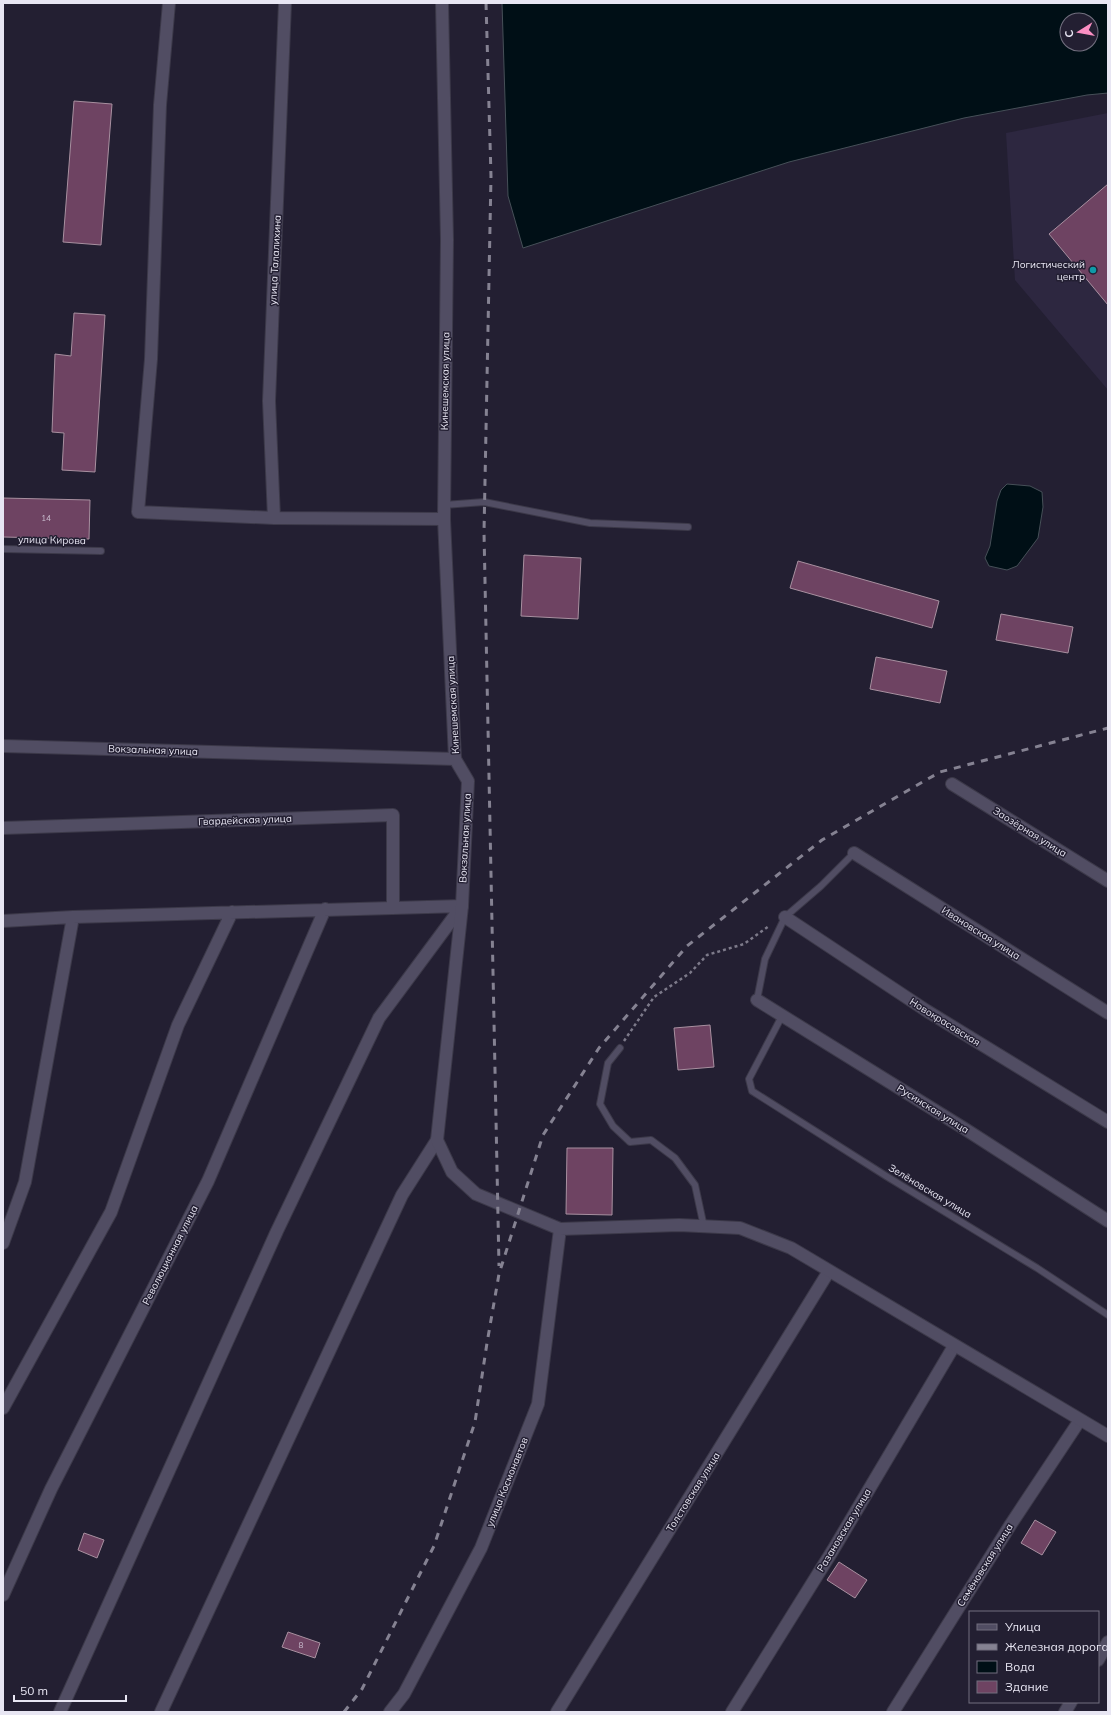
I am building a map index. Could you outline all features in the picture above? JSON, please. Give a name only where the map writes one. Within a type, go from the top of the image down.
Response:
[{"type":"street","points":[[169,3],[160,106],[151,360],[138,512],[274,518],[444,519]]},
{"type":"street","name":"улица Талалихина","points":[[274,518],[269,401],[285,3]]},
{"type":"street","name":"Кинешемская улица","points":[[442,3],[447,240],[444,519],[455,759]]},
{"type":"street","name":"Вокзальная улица","points":[[3,746],[455,759],[468,781],[462,906],[438,1140],[452,1172],[476,1194],[560,1229]]},
{"type":"street","name":"Заозёрная улица","points":[[952,784],[1108,881]]},
{"type":"street","name":"Гвардейская улица","points":[[3,828],[393,815],[393,908]]},
{"type":"street","name":"Ивановская улица","points":[[854,853],[1108,1013]]},
{"type":"street","points":[[3,921],[73,917],[462,906]]},
{"type":"street","points":[[60,1712],[277,1231],[379,1018],[462,906]]},
{"type":"street","name":"Революционная улица","points":[[3,1595],[51,1489],[208,1181],[325,910]]},
{"type":"street","points":[[3,1408],[111,1212],[178,1025],[232,912]]},
{"type":"street","points":[[3,1242],[25,1182],[73,917]]},
{"type":"street","name":"Новокрасовская","points":[[785,917],[927,1011],[1108,1122]]},
{"type":"street","name":"Русинская улица","points":[[757,1000],[965,1129],[1108,1221]]},
{"type":"street","points":[[161,1712],[402,1195],[438,1140]]},
{"type":"street","points":[[560,1229],[679,1225],[740,1228],[791,1248],[1108,1436]]},
{"type":"street","name":"улица Космонавтов","points":[[390,1712],[404,1694],[481,1548],[538,1404],[560,1229]]},
{"type":"street","name":"Толстовская улица","points":[[557,1712],[829,1271]]},
{"type":"street","name":"Разановская улица","points":[[732,1712],[828,1557],[954,1346]]},
{"type":"street","name":"Семёновская улица","points":[[893,1712],[1007,1530],[1080,1420]]},
{"type":"street","points":[[1099,1658],[1108,1642]]},
{"type":"street","points":[[1065,1712],[1070,1703]]},
{"type":"lane","points":[[444,504],[484,502],[590,523],[688,528]]},
{"type":"lane","name":"улица Кирова","points":[[3,549],[101,551]]},
{"type":"lane","points":[[757,1000],[765,959],[785,917],[821,886],[854,853]]},
{"type":"lane","name":"Зелёновская улица","points":[[782,1016],[749,1079],[752,1091],[886,1176],[1037,1268],[1108,1315]]},
{"type":"lane","points":[[620,1048],[608,1063],[600,1104],[613,1126],[630,1142],[651,1140],[675,1158],[695,1185],[704,1227]]},
{"type":"path","points":[[620,1048],[654,997],[690,973],[707,956],[744,944],[770,925],[785,917]]},
{"type":"shaded area","points":[[1108,113],[1108,390],[1015,280],[1006,133]]},
{"type":"water","points":[[502,3],[1108,3],[1108,93],[1087,95],[964,118],[789,162],[523,248],[508,196]]},
{"type":"water","points":[[1007,484],[1030,486],[1042,492],[1043,507],[1038,538],[1017,566],[1007,570],[989,566],[985,558],[990,546],[997,501],[1001,490]]},
{"type":"building","points":[[74,101],[112,104],[101,245],[63,242]]},
{"type":"building","name":"Логистический центр","points":[[1108,184],[1108,305],[1049,234]]},
{"type":"building","points":[[74,313],[105,315],[95,472],[62,470],[64,433],[52,432],[55,354],[71,356]]},
{"type":"building","points":[[3,498],[90,500],[89,539],[3,537]]},
{"type":"building","points":[[524,555],[581,558],[578,619],[521,616]]},
{"type":"building","points":[[798,561],[939,601],[932,628],[790,588]]},
{"type":"building","points":[[1001,614],[1073,627],[1068,653],[996,640]]},
{"type":"building","points":[[876,657],[947,671],[940,703],[870,689]]},
{"type":"building","points":[[710,1025],[714,1067],[678,1070],[674,1028]]},
{"type":"building","points":[[567,1148],[613,1148],[612,1215],[566,1214]]},
{"type":"building","points":[[1035,1520],[1056,1532],[1042,1555],[1021,1543]]},
{"type":"building","points":[[84,1533],[104,1540],[97,1558],[78,1550]]},
{"type":"building","points":[[839,1562],[867,1580],[855,1598],[827,1580]]},
{"type":"building","points":[[288,1632],[320,1643],[315,1658],[282,1647]]},
{"type":"railway","points":[[486,3],[491,176],[484,532],[499,1266]]},
{"type":"railway","points":[[344,1712],[362,1689],[434,1546],[475,1422],[499,1274],[543,1135],[599,1048],[687,946],[822,840],[940,772],[1108,728]]},
{"type":"place","name":"Логистический центр","points":[[1093,270]]}]
